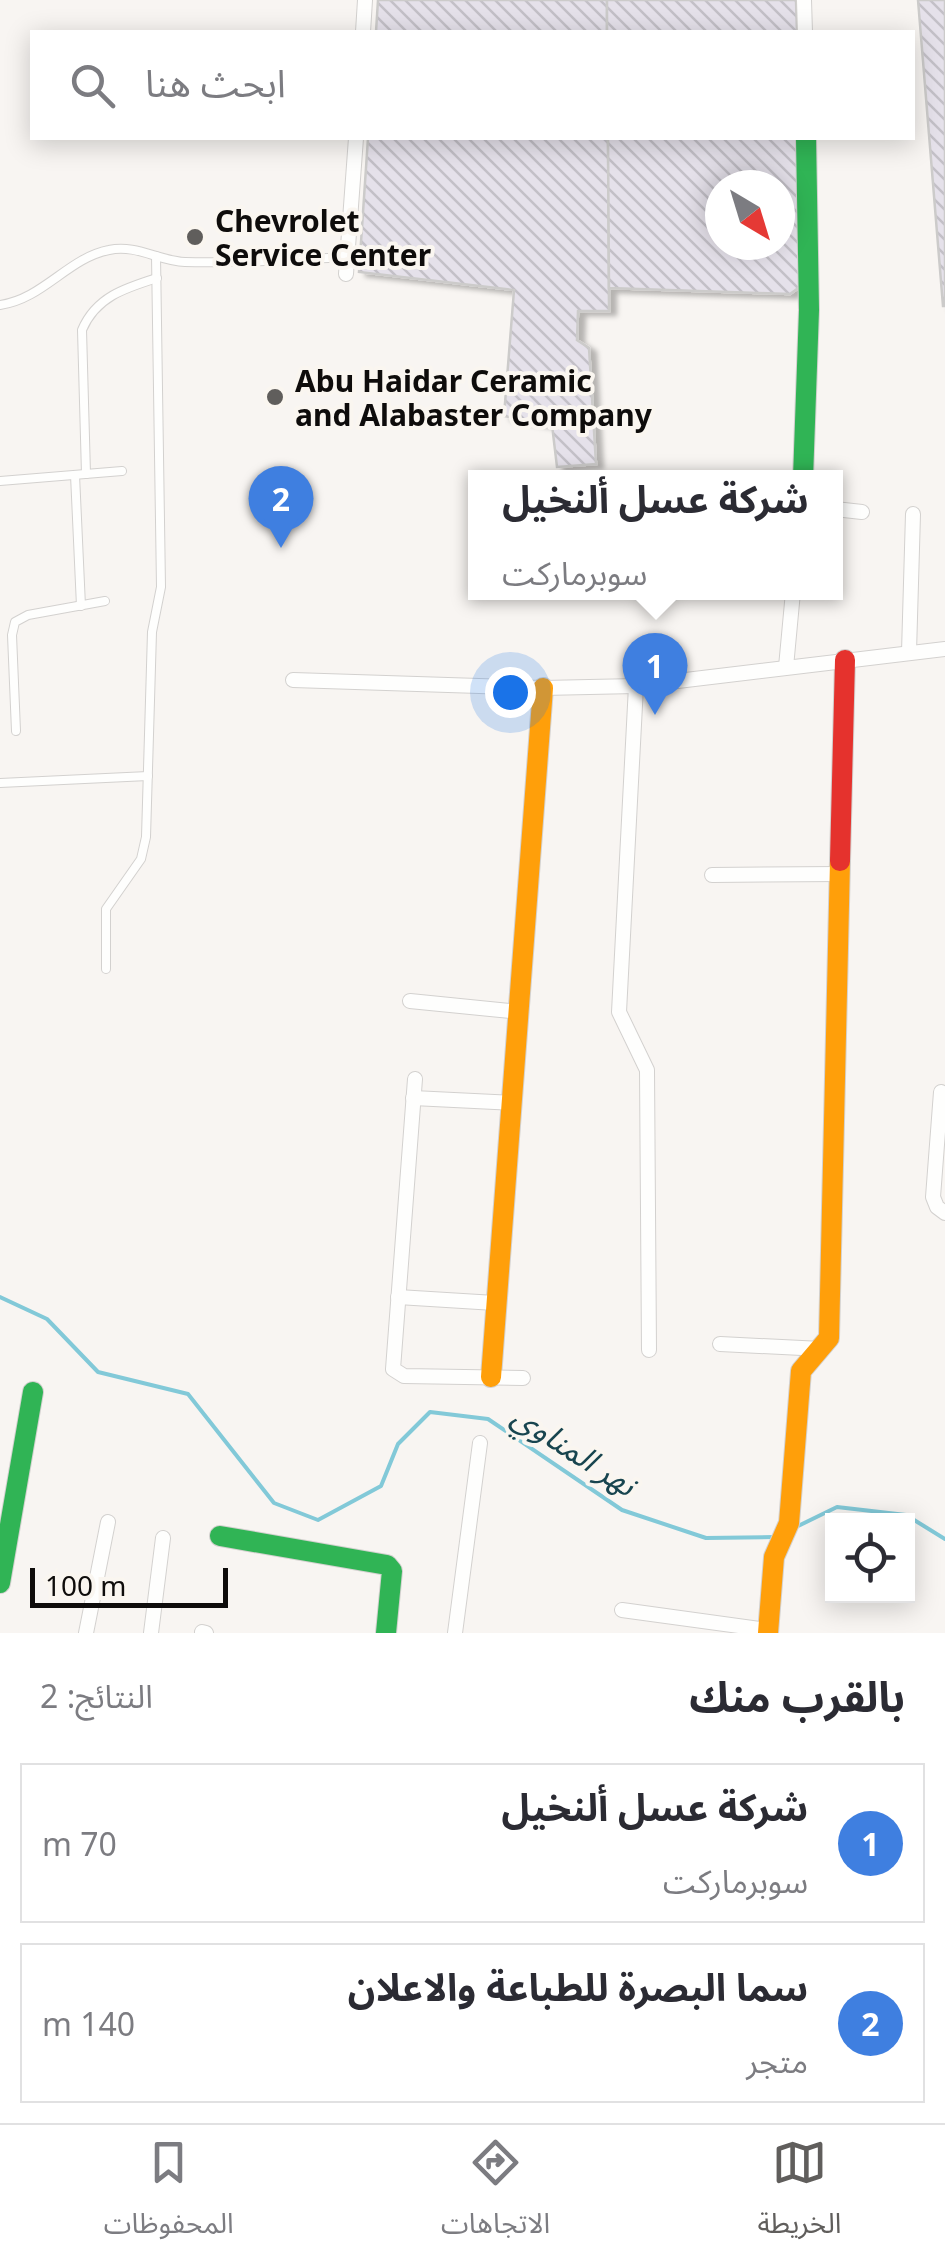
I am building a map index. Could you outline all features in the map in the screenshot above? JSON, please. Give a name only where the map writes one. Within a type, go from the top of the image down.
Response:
[{"type":"street","points":[[363,30],[365,0]]},
{"type":"street","points":[[804,0],[804,30]]},
{"type":"street","points":[[346,274],[356,140]]},
{"type":"street","points":[[803,470],[809,310],[806,140]]},
{"type":"street","points":[[843,510],[862,512]]},
{"type":"street","points":[[908,652],[913,514]]},
{"type":"street","points":[[786,667],[793,600]]},
{"type":"street","points":[[293,680],[542,688],[636,686],[945,649]]},
{"type":"street","points":[[622,1610],[768,1632],[774,1557],[789,1523],[801,1371],[830,1338],[845,660]]},
{"type":"street","points":[[636,686],[619,1005],[623,1025],[641,1052],[647,1070],[649,1350]]},
{"type":"street","points":[[491,1378],[542,688]]},
{"type":"street","points":[[712,875],[841,874]]},
{"type":"street","points":[[410,1002],[520,1012]]},
{"type":"street","points":[[415,1079],[393,1364],[396,1373],[523,1378]]},
{"type":"street","points":[[941,1092],[932,1197],[945,1213]]},
{"type":"street","points":[[414,1098],[513,1103]]},
{"type":"street","points":[[398,1296],[495,1303]]},
{"type":"street","points":[[720,1344],[822,1349]]},
{"type":"street","points":[[1,1576],[33,1392]]},
{"type":"street","points":[[456,1633],[480,1443]]},
{"type":"street","points":[[86,1633],[108,1522]]},
{"type":"street","points":[[220,1536],[386,1565],[392,1571],[386,1633]]},
{"type":"street","points":[[151,1633],[163,1538]]},
{"type":"lane","points":[[0,306],[32,296],[100,252],[131,248],[182,262],[349,257]]},
{"type":"lane","points":[[106,969],[106,909],[144,852],[152,632],[160,586],[156,256]]},
{"type":"lane","points":[[86,474],[82,330],[106,298],[156,278]]},
{"type":"lane","points":[[0,481],[122,470]]},
{"type":"lane","points":[[75,475],[81,606]]},
{"type":"lane","points":[[16,731],[12,635],[15,622],[106,601]]},
{"type":"lane","points":[[0,783],[148,776]]},
{"type":"building","points":[[378,0],[607,0],[607,30],[376,30]]},
{"type":"building","points":[[607,0],[796,0],[797,30],[607,30]]},
{"type":"building","points":[[918,0],[945,0],[945,306],[943,306]]},
{"type":"building","points":[[368,140],[608,140],[609,311],[578,311],[577,340],[589,348],[596,464],[557,467],[552,425],[504,416],[514,290],[359,272]]},
{"type":"building","points":[[608,140],[798,140],[801,286],[790,294],[609,288]]},
{"type":"waterway","name":"نهر المناوي","points":[[0,1297],[47,1319],[98,1372],[188,1394],[274,1503],[318,1520],[381,1486],[398,1444],[430,1412],[488,1419],[622,1510],[706,1538],[774,1537]]},
{"type":"waterway","name":"نهر المناوي","points":[[796,1527],[837,1507],[906,1515],[945,1539]]},
{"type":"traffic: fast","points":[[803,470],[809,310],[806,140]]},
{"type":"traffic: fast","points":[[0,1583],[33,1392]]},
{"type":"traffic: fast","points":[[220,1536],[387,1565],[392,1571],[386,1633]]},
{"type":"traffic: slow","points":[[491,1377],[543,688]]},
{"type":"traffic: slow","points":[[768,1633],[774,1557],[789,1523],[801,1371],[829,1338],[840,861]]},
{"type":"traffic: jam","points":[[840,861],[845,660]]},
{"type":"place","name":"Chevrolet Service Center","points":[[195,237]]},
{"type":"place","name":"Abu Haidar Ceramic and Alabaster Company","points":[[275,397]]},
{"type":"place","name":"سما البصرة للطباعة والاعلان","points":[[281,548]]},
{"type":"place","name":"شركة عسل ألنخيل","points":[[655,715]]}]
